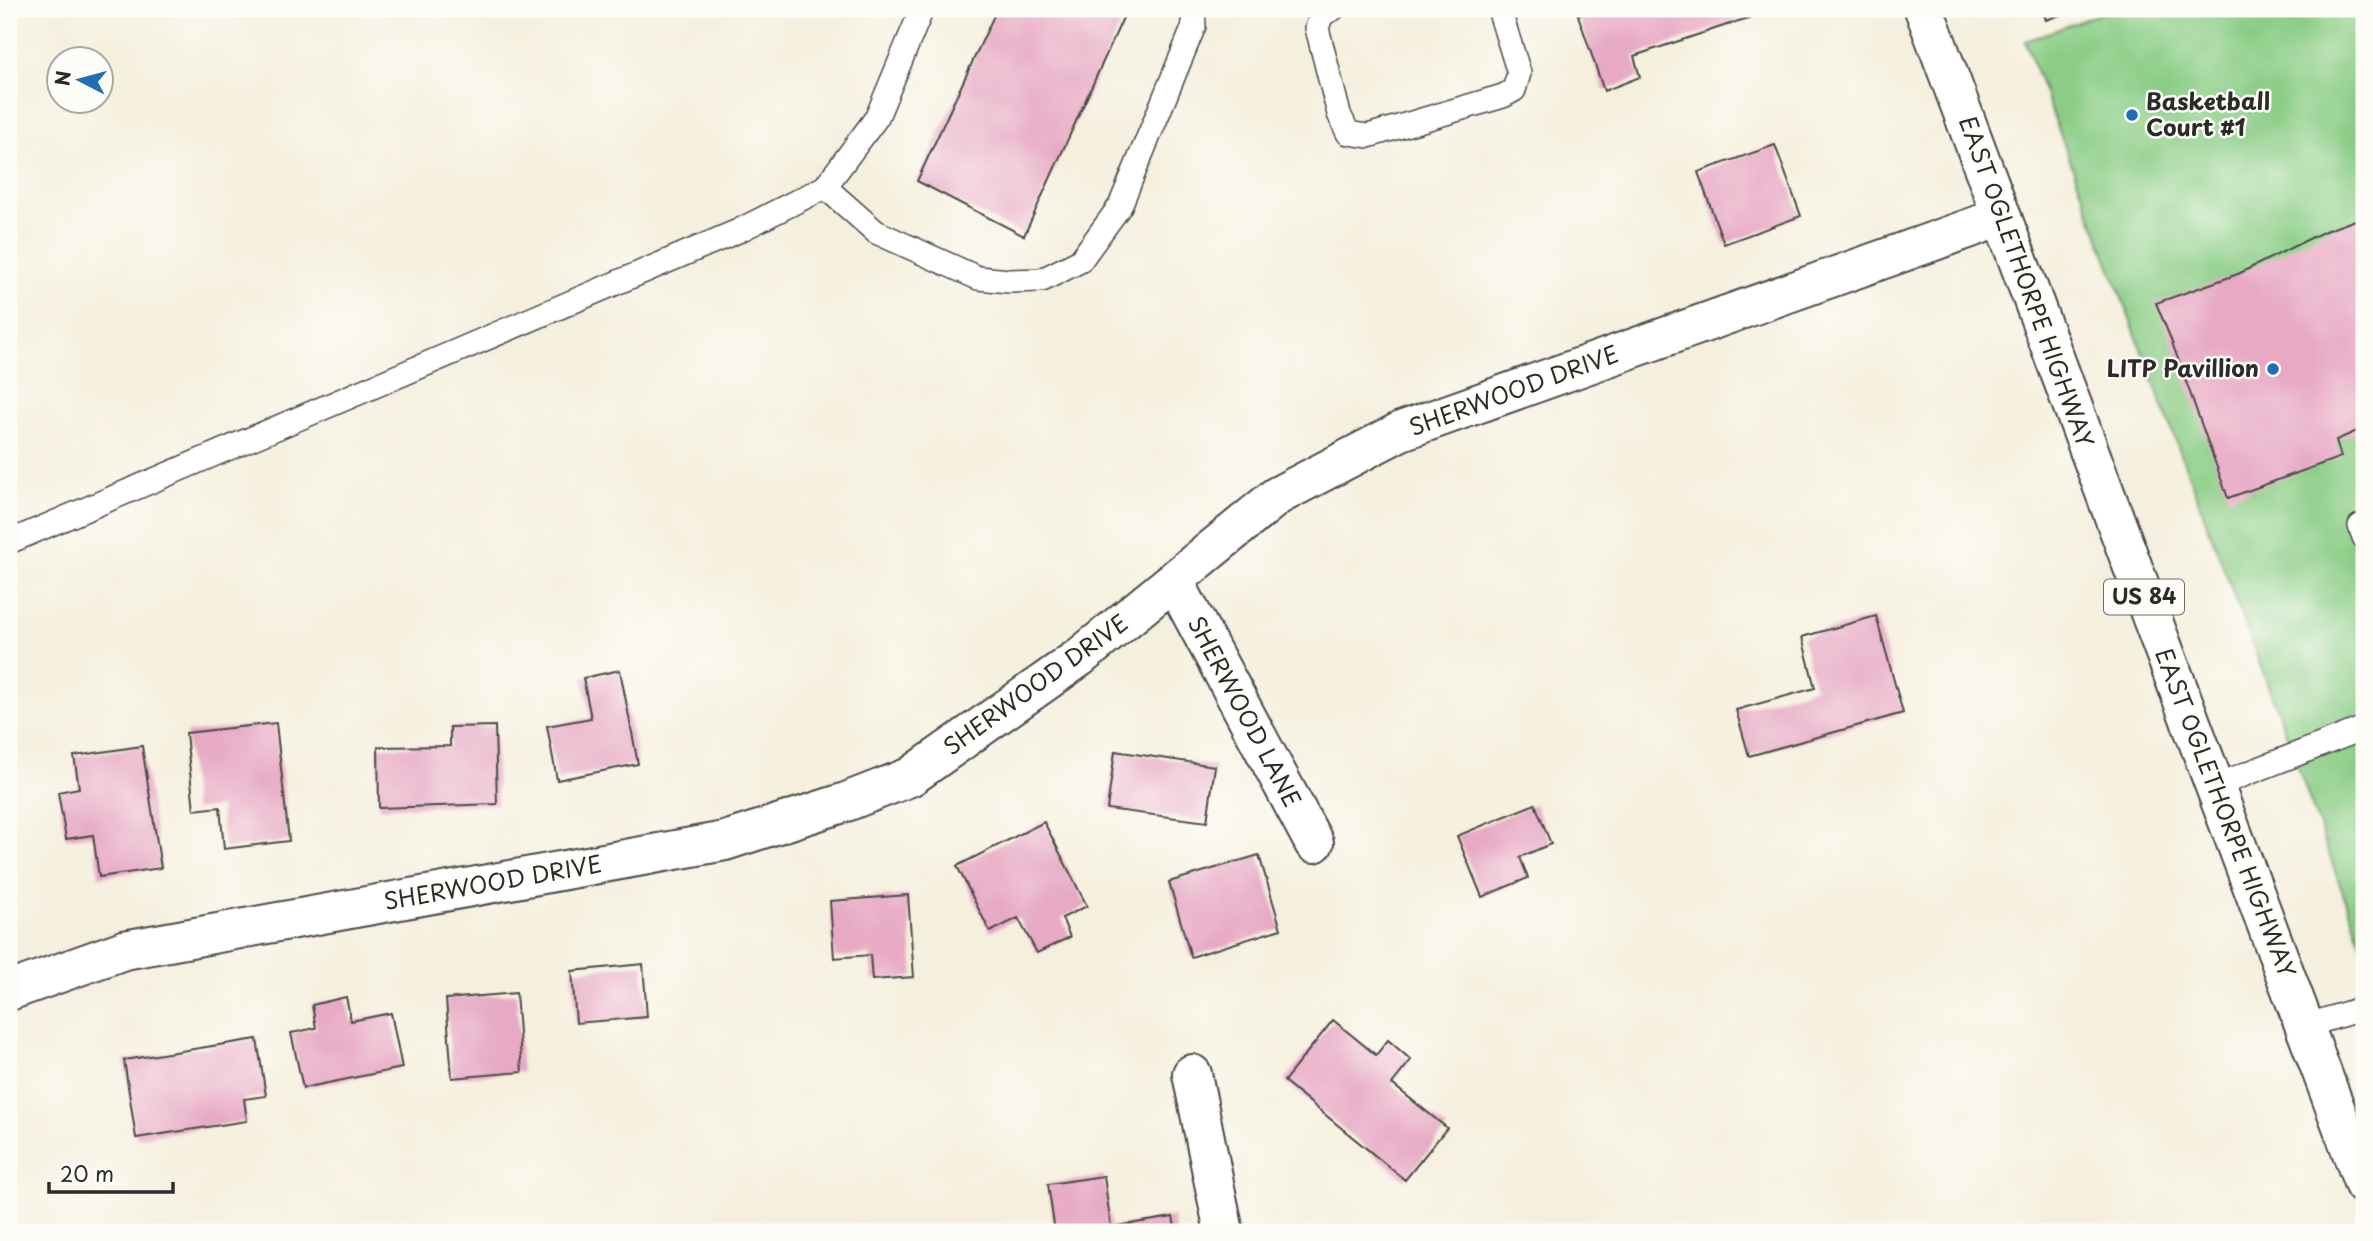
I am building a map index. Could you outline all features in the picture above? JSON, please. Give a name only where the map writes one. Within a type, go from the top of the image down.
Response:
[{"type":"main road","name":"EAST OGLETHORPE HIGHWAY","points":[[1924,9],[2364,1185]]},
{"type":"main road","name":"SHERWOOD DRIVE","points":[[9,990],[124,950],[724,841],[846,802],[911,777],[1080,657],[1277,496],[1401,431],[1954,234],[2001,214]]},
{"type":"main road","name":"SHERWOOD LANE","points":[[1174,582],[1314,843]]},
{"type":"main road","points":[[1192,1074],[1224,1232]]},
{"type":"lane","points":[[9,542],[738,231],[825,187],[877,117],[922,9]]},
{"type":"lane","points":[[825,187],[876,232],[978,278],[1009,281],[1042,279],[1080,261],[1120,206],[1194,26],[1193,9]]},
{"type":"lane","points":[[1333,9],[1322,14],[1317,27],[1339,114],[1348,133],[1368,136],[1503,96],[1514,90],[1519,73],[1499,9]]},
{"type":"lane","points":[[2364,524],[2360,526],[2364,537]]},
{"type":"lane","points":[[2215,786],[2364,728]]},
{"type":"lane","points":[[2305,1026],[2364,1008]]},
{"type":"green space","points":[[2113,9],[2364,9],[2364,952],[2281,720],[2025,41]]},
{"type":"building","points":[[997,9],[1127,9],[1024,236],[917,181]]},
{"type":"building","points":[[1599,9],[1775,9],[1634,56],[1640,77],[1604,91],[1578,15]]},
{"type":"building","points":[[2042,9],[2077,9],[2046,20]]},
{"type":"building","points":[[1775,145],[1801,216],[1724,244],[1698,172]]},
{"type":"building","name":"LITP Pavillion","points":[[2364,217],[2364,428],[2336,440],[2341,457],[2228,498],[2156,303],[2238,274],[2325,231]]},
{"type":"building","points":[[1876,616],[1903,713],[1749,756],[1736,710],[1815,688],[1802,637]]},
{"type":"building","points":[[620,670],[638,764],[557,780],[547,726],[591,718],[583,678]]},
{"type":"building","points":[[276,723],[289,841],[224,849],[220,807],[194,810],[186,733]]},
{"type":"building","points":[[495,726],[497,804],[379,808],[378,747],[450,746],[450,727]]},
{"type":"building","points":[[142,746],[161,868],[99,877],[93,835],[66,839],[58,792],[79,788],[74,756]]},
{"type":"building","points":[[1115,751],[1215,766],[1207,822],[1107,809]]},
{"type":"building","points":[[1535,804],[1551,844],[1520,857],[1528,878],[1482,897],[1457,836]]},
{"type":"building","points":[[1044,822],[1087,906],[1062,918],[1070,937],[1037,953],[1018,918],[990,932],[957,866]]},
{"type":"building","points":[[1259,855],[1281,929],[1191,957],[1169,882]]},
{"type":"building","points":[[908,895],[914,977],[872,980],[870,955],[834,958],[830,901]]},
{"type":"building","points":[[643,964],[647,1017],[576,1023],[572,971]]},
{"type":"building","points":[[516,993],[522,1072],[452,1078],[446,999]]},
{"type":"building","points":[[346,997],[351,1021],[391,1013],[402,1068],[303,1088],[291,1033],[316,1028],[312,1005]]},
{"type":"building","points":[[1333,1020],[1376,1055],[1388,1040],[1411,1060],[1392,1084],[1447,1128],[1405,1180],[1284,1081]]},
{"type":"building","points":[[257,1039],[266,1096],[244,1099],[247,1121],[136,1138],[124,1060]]},
{"type":"building","points":[[1104,1176],[1111,1227],[1173,1217],[1176,1232],[1055,1232],[1048,1184]]},
{"type":"place","name":"Basketball Court #1","points":[[2132,115]]},
{"type":"place","name":"LITP Pavillion","points":[[2273,369]]}]
